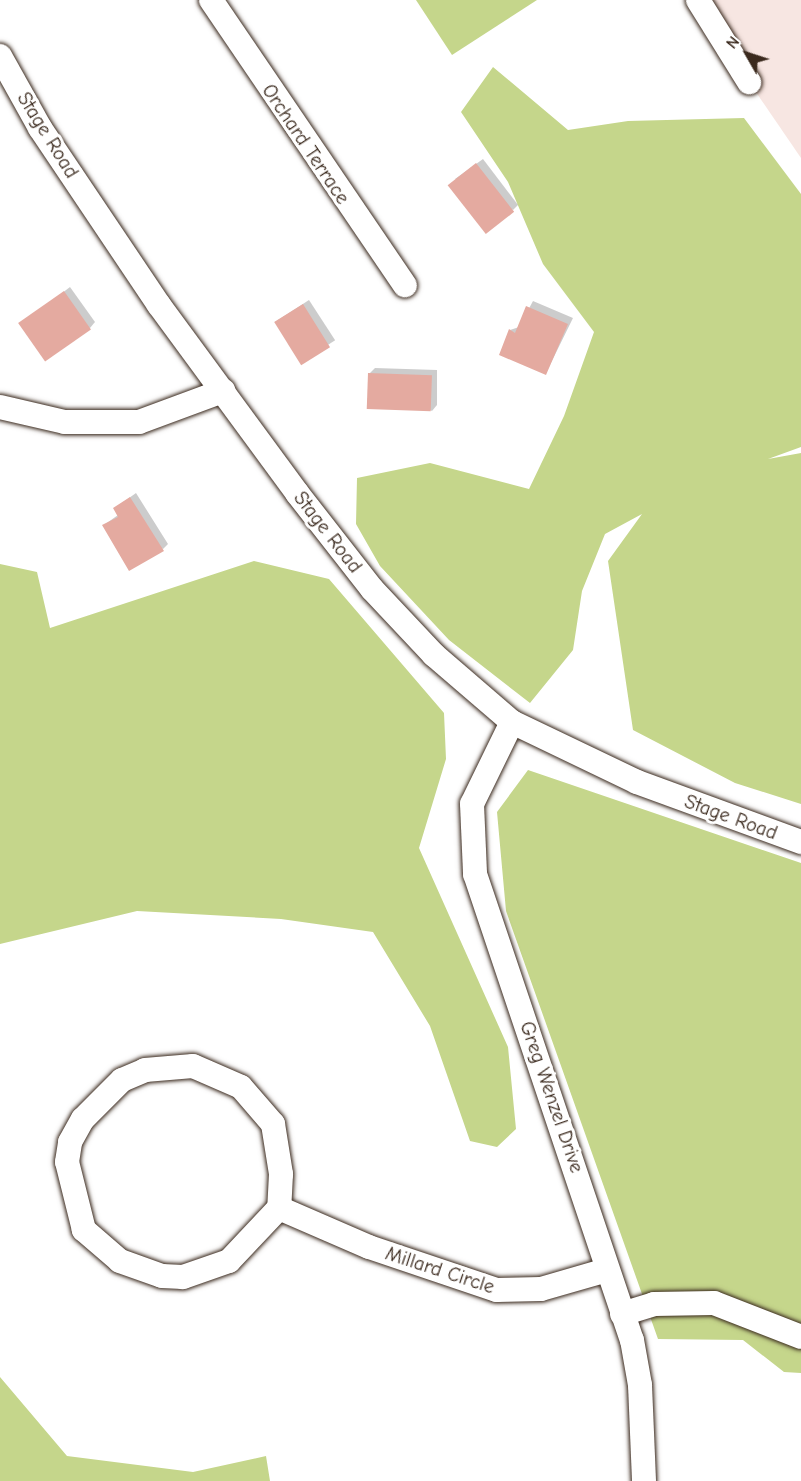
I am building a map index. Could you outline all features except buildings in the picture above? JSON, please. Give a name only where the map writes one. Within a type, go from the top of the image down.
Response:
[{"type":"street","name":"Orchard Terrace","points":[[211,0],[405,285]]},
{"type":"street","points":[[698,0],[749,82]]},
{"type":"street","name":"Stage Road","points":[[0,56],[40,128],[223,391],[372,589],[434,655],[512,722],[637,782],[801,842]]},
{"type":"street","points":[[0,407],[65,422],[139,422],[223,391]]},
{"type":"street","name":"Greg Wenzel Drive","points":[[512,722],[472,804],[475,874],[586,1194],[622,1314],[640,1385],[644,1481]]},
{"type":"street","points":[[201,1069],[241,1087],[273,1124],[281,1174],[279,1208],[229,1261],[183,1277],[141,1271],[100,1247],[84,1230],[67,1162],[70,1142],[83,1119],[122,1080],[145,1070],[201,1069]]},
{"type":"street","name":"Millard Circle","points":[[279,1208],[369,1247],[497,1290],[540,1289],[607,1270]]},
{"type":"street","points":[[622,1314],[654,1304],[714,1302],[801,1337]]},
{"type":"shaded area","points":[[699,0],[801,0],[801,158],[749,82]]},
{"type":"green space","points":[[416,0],[537,0],[452,55]]},
{"type":"green space","points":[[493,67],[568,130],[628,121],[744,118],[801,194],[801,447],[768,459],[801,453],[801,804],[735,783],[633,730],[608,561],[642,514],[605,534],[582,591],[573,650],[530,703],[449,640],[380,566],[356,524],[357,478],[430,463],[529,489],[564,416],[594,332],[543,264],[508,182],[461,112]]},
{"type":"green space","points":[[254,561],[329,579],[444,713],[446,759],[419,848],[508,1047],[516,1129],[497,1147],[470,1141],[430,1026],[373,932],[281,919],[137,911],[0,944],[0,564],[37,572],[50,628]]},
{"type":"green space","points":[[528,770],[801,863],[801,1373],[784,1372],[743,1340],[658,1339],[506,911],[497,812]]},
{"type":"green space","points":[[0,1377],[67,1456],[193,1472],[266,1456],[270,1481],[0,1481]]}]
